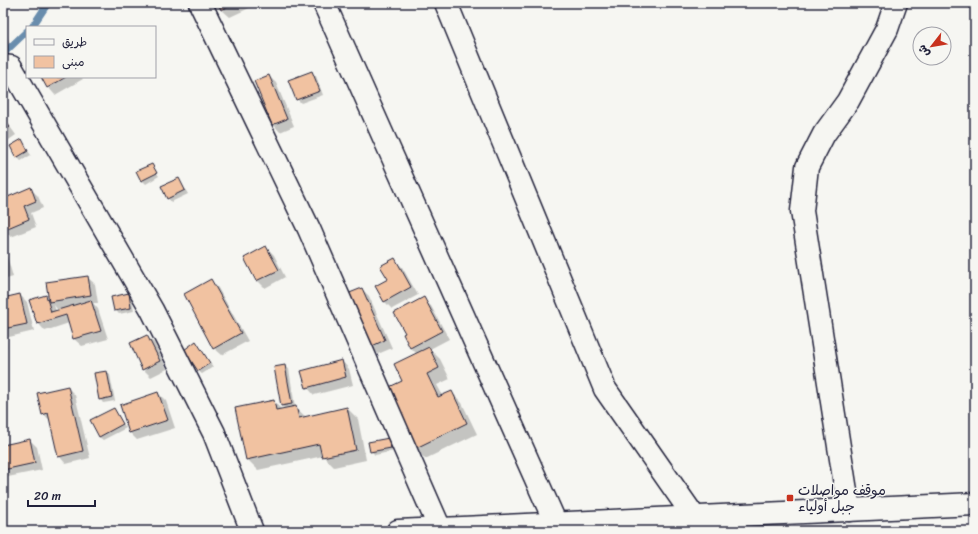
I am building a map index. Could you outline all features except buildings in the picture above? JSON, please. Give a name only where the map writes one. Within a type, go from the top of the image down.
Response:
[{"type":"street","points":[[200,3],[309,229],[440,529]]},
{"type":"street","points":[[324,3],[556,524]]},
{"type":"street","points":[[446,3],[605,389],[698,524]]},
{"type":"street","points":[[849,510],[802,211],[807,166],[824,134],[848,101],[887,29],[896,3]]},
{"type":"street","points":[[3,66],[11,67],[152,310],[214,433],[252,531]]},
{"type":"street","points":[[398,531],[440,529],[504,529],[556,524],[698,524],[849,510],[975,504]]},
{"type":"waterway","points":[[33,26],[48,3]]},
{"type":"waterway","points":[[3,54],[26,32]]},
{"type":"place","name":"موقف مواصلات جبل أولياء","points":[[790,498]]}]
